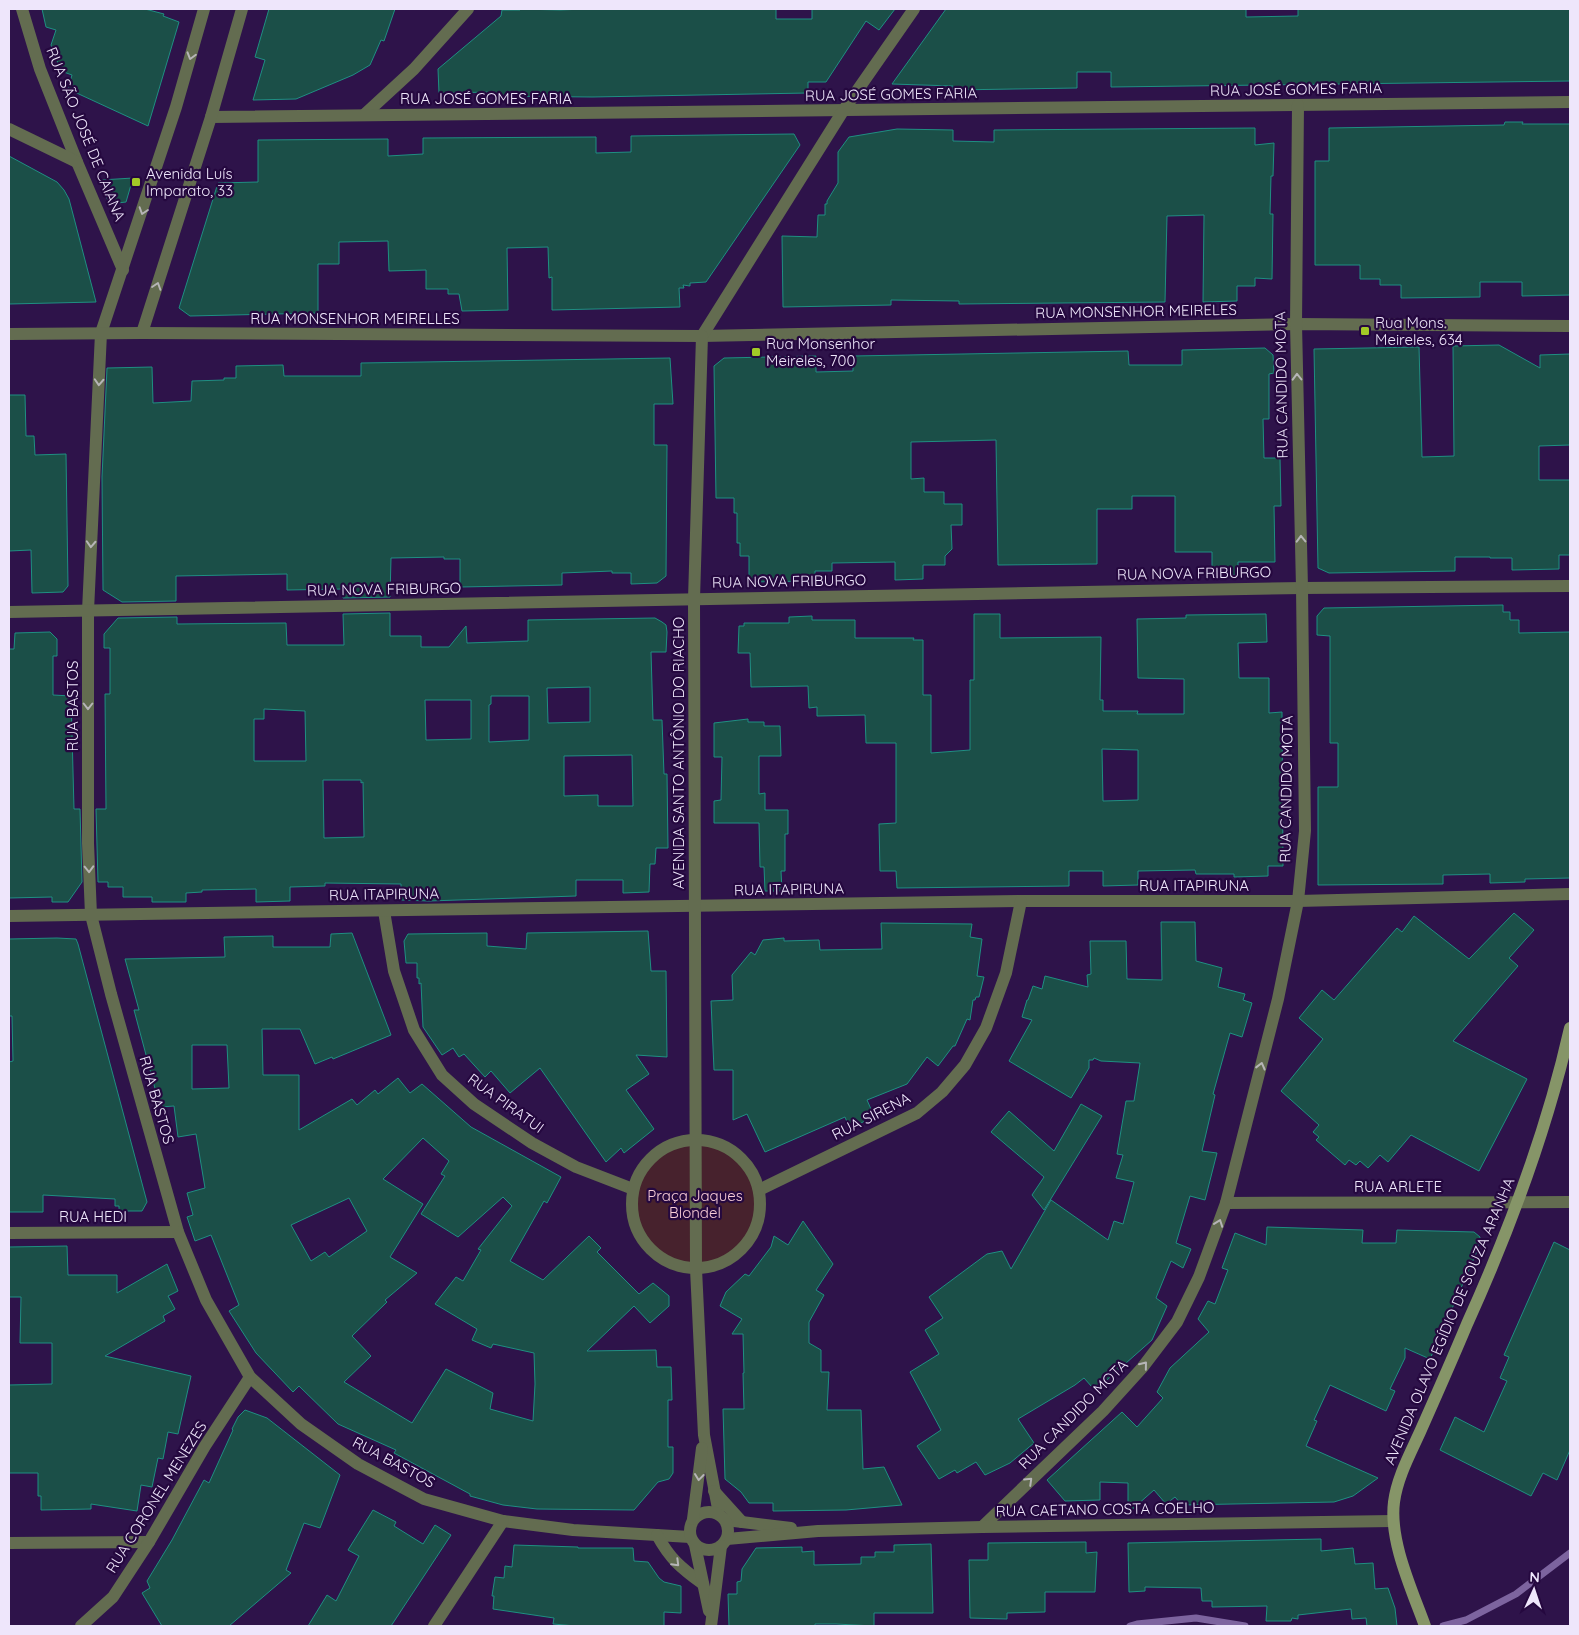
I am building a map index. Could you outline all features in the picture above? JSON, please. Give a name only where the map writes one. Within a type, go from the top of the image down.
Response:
[{"type":"main road","name":"AVENIDA OLAVO EGÍDIO DE SOUZA ARANHA","points":[[1424,1624],[1402,1564],[1393,1521],[1394,1501],[1403,1469],[1475,1307],[1518,1202],[1545,1121],[1570,1028]]},
{"type":"street","name":"RUA SÃO JOSÉ DE CAIANA","points":[[22,9],[40,69],[123,270]]},
{"type":"street","name":"RUA BASTOS","points":[[204,9],[176,107],[101,333],[88,611],[88,843],[91,915],[118,1021],[178,1232],[206,1300],[250,1377],[301,1424],[358,1464],[424,1498],[503,1521],[573,1530],[657,1535],[692,1541]]},
{"type":"street","points":[[142,333],[211,117],[242,9]]},
{"type":"street","points":[[364,115],[414,69],[468,9]]},
{"type":"street","points":[[702,336],[843,111],[914,9]]},
{"type":"street","name":"RUA JOSÉ GOMES FARIA","points":[[211,117],[1570,102]]},
{"type":"street","name":"RUA CANDIDO MOTA","points":[[982,1527],[1103,1411],[1142,1368],[1177,1322],[1199,1278],[1226,1203],[1278,999],[1298,901],[1304,831],[1302,588],[1296,324],[1298,105]]},
{"type":"street","points":[[9,129],[77,162]]},
{"type":"street","name":"RUA MONSENHOR MEIRELES","points":[[702,336],[1296,324],[1570,326]]},
{"type":"street","name":"RUA MONSENHOR MEIRELLES","points":[[9,334],[702,336]]},
{"type":"street","name":"AVENIDA SANTO ANTÔNIO DO RIACHO","points":[[702,336],[694,598],[696,1269],[704,1435],[714,1491],[722,1517]]},
{"type":"street","name":"RUA NOVA FRIBURGO","points":[[9,612],[694,598],[1302,588],[1570,586]]},
{"type":"street","name":"RUA ITAPIRUNA","points":[[9,916],[1021,902],[1298,901],[1570,894]]},
{"type":"street","name":"RUA SIRENA","points":[[759,1190],[917,1113],[942,1092],[965,1065],[986,1028],[1006,974],[1021,902]]},
{"type":"street","name":"RUA PIRATUI","points":[[384,911],[394,971],[414,1030],[442,1075],[474,1104],[532,1143],[576,1167],[633,1189]]},
{"type":"street","points":[[696,1140],[713,1142],[729,1149],[743,1160],[753,1174],[759,1190],[761,1209],[756,1228],[747,1245],[732,1258],[715,1266],[696,1269],[676,1266],[659,1258],[644,1244],[635,1227],[631,1208],[633,1189],[641,1169],[656,1153],[675,1143],[696,1140]]},
{"type":"street","name":"RUA ARLETE","points":[[1226,1203],[1570,1202]]},
{"type":"street","name":"RUA HEDI","points":[[9,1232],[178,1232]]},
{"type":"street","name":"RUA CORONEL MENEZES","points":[[81,1626],[113,1597],[149,1542],[205,1446],[250,1377]]},
{"type":"street","name":"AVENIDA SANTO ANTÔNIO DO RIACHO","points":[[693,1519],[704,1435]]},
{"type":"street","points":[[714,1491],[742,1522]]},
{"type":"street","points":[[710,1511],[722,1517],[728,1529],[711,1624],[690,1527],[693,1519],[701,1513],[710,1511]]},
{"type":"street","name":"RUA CAETANO COSTA COELHO","points":[[722,1517],[742,1522],[818,1531]]},
{"type":"street","points":[[434,1626],[503,1521]]},
{"type":"street","name":"RUA CAETANO COSTA COELHO","points":[[724,1543],[818,1531],[1393,1521]]},
{"type":"street","points":[[657,1535],[671,1559],[703,1584]]},
{"type":"street","points":[[692,1541],[703,1550],[712,1550],[724,1543]]},
{"type":"street","points":[[9,1543],[149,1542]]},
{"type":"green space","name":"Praça Jaques Blondel","points":[[696,1144],[719,1148],[739,1161],[752,1181],[756,1204],[752,1227],[739,1247],[719,1260],[696,1264],[673,1260],[653,1247],[640,1227],[636,1204],[640,1181],[653,1161],[673,1148]]},
{"type":"building","points":[[42,9],[145,9],[164,14],[163,16],[179,22],[148,126],[68,89],[72,75],[61,71],[51,45],[56,30],[46,27]]},
{"type":"building","points":[[269,9],[395,9],[384,41],[381,40],[370,65],[353,75],[296,99],[253,100],[265,60],[255,57]]},
{"type":"building","points":[[776,9],[776,19],[812,19],[812,9],[895,9],[879,30],[866,21],[826,82],[808,82],[808,93],[592,97],[493,96],[494,92],[439,93],[438,69],[501,16],[502,10]]},
{"type":"building","points":[[946,9],[1246,9],[1246,17],[1298,16],[1298,9],[1570,9],[1570,81],[1111,87],[1111,72],[1077,72],[1077,88],[953,90],[953,86],[892,84]]},
{"type":"building","points":[[1505,122],[1570,124],[1570,295],[1522,296],[1522,282],[1480,282],[1480,297],[1401,298],[1401,285],[1380,285],[1380,279],[1360,279],[1360,265],[1315,265],[1315,161],[1329,161],[1329,128],[1504,125]]},
{"type":"building","points":[[1255,128],[1255,145],[1274,143],[1270,214],[1273,214],[1272,279],[1255,278],[1255,286],[1237,286],[1237,301],[1203,302],[1204,215],[1167,216],[1165,302],[959,304],[959,301],[891,300],[891,305],[783,307],[782,236],[817,237],[818,215],[825,215],[825,204],[827,204],[838,183],[838,152],[849,137],[897,129],[953,130],[953,141],[994,142],[994,130]]},
{"type":"building","points":[[794,134],[800,145],[706,282],[690,283],[690,286],[683,285],[684,288],[679,288],[680,307],[552,310],[552,277],[549,278],[548,247],[507,248],[508,310],[462,311],[459,294],[448,294],[448,289],[426,289],[426,270],[389,271],[388,241],[339,242],[339,264],[318,264],[318,313],[190,316],[179,308],[218,183],[258,182],[258,140],[388,139],[388,156],[423,154],[423,138],[596,137],[596,153],[631,152],[631,136]]},
{"type":"building","points":[[9,156],[57,182],[64,190],[69,199],[96,302],[9,304]]},
{"type":"building","points":[[133,178],[126,202],[109,204],[101,180]]},
{"type":"building","points":[[1499,345],[1540,368],[1540,355],[1570,354],[1570,445],[1539,446],[1539,480],[1570,480],[1570,555],[1559,555],[1559,569],[1512,570],[1512,558],[1490,557],[1455,557],[1455,571],[1329,573],[1318,568],[1314,349],[1419,347],[1422,457],[1454,456],[1453,346]]},
{"type":"building","points":[[1265,348],[1273,355],[1274,373],[1269,374],[1269,419],[1263,419],[1264,458],[1280,458],[1281,506],[1274,506],[1275,562],[1238,562],[1238,575],[1212,575],[1212,552],[1175,552],[1175,496],[1132,496],[1132,509],[1097,509],[1097,564],[998,565],[996,440],[911,442],[911,479],[924,478],[924,492],[944,492],[944,504],[962,504],[962,525],[951,525],[952,549],[945,556],[945,565],[923,565],[923,579],[895,580],[895,562],[832,563],[832,571],[815,571],[815,581],[749,582],[749,556],[740,556],[740,543],[737,543],[737,513],[734,513],[734,498],[716,498],[714,366],[724,358],[816,356],[816,372],[853,371],[853,356],[1128,351],[1129,365],[1182,365],[1182,350]]},
{"type":"building","points":[[670,358],[673,404],[654,404],[654,445],[667,445],[666,576],[657,583],[631,584],[631,573],[612,573],[612,571],[562,573],[562,585],[460,587],[460,559],[444,559],[444,557],[391,558],[390,597],[343,598],[343,589],[287,590],[287,574],[176,576],[176,601],[122,602],[103,590],[102,477],[107,368],[152,367],[153,403],[191,401],[192,381],[236,378],[236,366],[283,365],[284,376],[361,376],[361,363]]},
{"type":"building","points":[[9,395],[25,395],[26,436],[34,436],[35,455],[66,454],[68,586],[63,592],[32,593],[31,550],[9,551]]},
{"type":"building","points":[[1503,605],[1503,612],[1510,612],[1510,620],[1519,620],[1519,633],[1570,632],[1570,878],[1525,879],[1525,882],[1490,883],[1490,874],[1443,875],[1443,884],[1318,885],[1318,787],[1338,787],[1338,743],[1330,743],[1330,636],[1317,635],[1317,616],[1324,608]]},
{"type":"building","points":[[390,613],[390,636],[421,636],[421,647],[449,647],[466,626],[467,643],[528,641],[528,620],[655,618],[666,625],[666,652],[651,652],[653,720],[662,720],[664,774],[667,774],[668,848],[656,848],[655,864],[650,864],[649,892],[623,893],[623,880],[576,880],[576,896],[429,901],[401,900],[401,884],[325,883],[325,886],[290,887],[290,901],[256,902],[256,889],[202,890],[202,892],[186,893],[186,902],[152,902],[152,897],[123,897],[123,887],[108,887],[108,882],[98,882],[96,809],[106,809],[105,694],[110,694],[110,648],[104,648],[104,634],[118,618],[177,617],[177,624],[286,623],[287,645],[344,645],[343,614]],"holes":[[[590,687],[590,722],[548,723],[547,688]],[[491,696],[529,696],[529,740],[489,742],[489,705],[491,704]],[[425,700],[471,700],[471,739],[426,740]],[[264,709],[305,711],[306,761],[254,761],[254,719],[264,719]],[[632,755],[633,806],[598,806],[598,795],[564,796],[564,756]],[[323,780],[361,780],[361,783],[363,782],[364,837],[324,838]]]},
{"type":"building","points":[[974,614],[1000,614],[1000,638],[1101,637],[1100,700],[1103,700],[1103,711],[1138,711],[1137,714],[1184,714],[1184,679],[1138,678],[1137,619],[1186,618],[1186,615],[1266,614],[1267,642],[1238,643],[1239,678],[1269,678],[1269,713],[1282,712],[1283,866],[1268,866],[1268,876],[1234,877],[1234,874],[1196,874],[1195,870],[1138,871],[1138,885],[1103,886],[1103,871],[1069,871],[1069,886],[897,888],[896,871],[880,871],[879,824],[896,823],[896,743],[866,743],[865,715],[817,716],[817,707],[809,708],[808,686],[751,687],[750,653],[738,653],[739,626],[744,626],[744,623],[789,623],[789,617],[812,616],[812,620],[855,620],[855,638],[914,638],[913,640],[923,640],[923,695],[931,695],[931,753],[970,750],[970,680],[974,680]],"holes":[[[1102,749],[1138,750],[1138,800],[1103,801]]]},
{"type":"building","points":[[50,632],[57,639],[57,656],[53,656],[53,695],[71,696],[74,809],[80,809],[82,882],[68,902],[52,902],[52,897],[9,898],[9,649],[14,649],[15,633]]},
{"type":"building","points":[[748,719],[748,722],[764,722],[764,726],[780,726],[781,756],[759,756],[759,794],[765,793],[765,810],[788,810],[788,834],[785,834],[785,871],[781,871],[782,891],[765,891],[764,867],[760,867],[759,823],[714,823],[714,801],[721,800],[722,757],[714,757],[714,723]]},
{"type":"building","points":[[1514,913],[1534,930],[1509,958],[1518,966],[1453,1041],[1527,1079],[1479,1171],[1411,1135],[1388,1162],[1380,1155],[1368,1168],[1360,1161],[1356,1165],[1349,1160],[1345,1165],[1316,1140],[1319,1137],[1313,1132],[1319,1125],[1281,1091],[1323,1039],[1299,1018],[1322,990],[1334,1000],[1397,928],[1402,932],[1414,916],[1469,959]]},
{"type":"building","points":[[1161,922],[1195,922],[1196,961],[1222,968],[1218,987],[1245,994],[1243,1000],[1252,1003],[1242,1037],[1230,1033],[1213,1094],[1215,1095],[1202,1151],[1217,1153],[1205,1200],[1190,1196],[1176,1243],[1191,1249],[1183,1268],[1171,1261],[1156,1298],[1167,1306],[1152,1340],[1099,1387],[1092,1387],[1084,1378],[1018,1419],[1034,1443],[1010,1463],[985,1475],[976,1462],[957,1473],[955,1470],[939,1479],[917,1446],[941,1430],[910,1372],[939,1354],[925,1330],[943,1318],[929,1297],[987,1254],[1002,1251],[1011,1269],[1051,1200],[1108,1240],[1114,1221],[1123,1224],[1134,1182],[1116,1178],[1123,1155],[1117,1154],[1126,1101],[1134,1101],[1140,1063],[1101,1061],[1094,1058],[1089,1060],[1089,1068],[1071,1098],[1009,1061],[1032,1020],[1022,1017],[1027,1000],[1033,986],[1042,989],[1045,976],[1088,987],[1087,975],[1091,974],[1090,941],[1126,941],[1127,979],[1162,980]]},
{"type":"building","points":[[881,923],[972,924],[970,937],[982,939],[977,976],[984,977],[979,997],[973,1000],[970,1020],[967,1019],[955,1046],[953,1046],[938,1066],[927,1057],[907,1084],[867,1100],[874,1116],[850,1129],[845,1117],[765,1152],[747,1114],[733,1120],[733,1070],[714,1070],[711,1001],[733,1000],[732,975],[751,952],[755,955],[763,940],[784,938],[784,941],[819,940],[820,950],[882,949]]},
{"type":"building","points":[[648,931],[651,971],[666,971],[667,1057],[636,1055],[649,1074],[626,1090],[654,1129],[624,1153],[621,1148],[606,1162],[540,1068],[510,1093],[491,1071],[485,1077],[464,1054],[459,1057],[453,1048],[442,1055],[423,1027],[421,983],[419,984],[419,978],[417,978],[417,963],[406,963],[404,941],[408,934],[487,933],[487,946],[526,949],[527,933]]},
{"type":"building","points":[[352,933],[391,1035],[333,1059],[332,1057],[315,1064],[300,1029],[262,1029],[263,1075],[299,1075],[299,1130],[352,1099],[357,1105],[375,1090],[378,1094],[398,1078],[410,1093],[422,1084],[471,1127],[561,1177],[547,1203],[544,1201],[510,1261],[543,1280],[589,1236],[601,1248],[597,1252],[639,1294],[653,1283],[669,1296],[669,1306],[650,1323],[634,1306],[587,1351],[656,1350],[657,1367],[671,1367],[672,1400],[668,1400],[668,1447],[673,1447],[673,1473],[669,1479],[658,1482],[634,1510],[537,1509],[503,1505],[470,1496],[470,1494],[394,1453],[396,1450],[338,1424],[299,1386],[293,1392],[256,1353],[229,1311],[239,1305],[211,1235],[195,1241],[187,1217],[193,1215],[187,1193],[205,1188],[196,1134],[178,1137],[174,1106],[160,1107],[134,1010],[139,1010],[125,959],[225,957],[224,937],[273,936],[273,947],[330,947],[331,934]],"holes":[[[192,1045],[227,1045],[229,1088],[192,1089]],[[423,1138],[449,1161],[441,1174],[445,1176],[421,1214],[458,1237],[503,1197],[512,1206],[478,1249],[481,1250],[463,1281],[456,1277],[435,1304],[477,1329],[472,1340],[491,1348],[493,1344],[534,1353],[533,1421],[490,1409],[493,1393],[446,1369],[412,1423],[344,1382],[371,1356],[352,1336],[387,1302],[385,1300],[417,1273],[390,1257],[423,1204],[383,1179]],[[349,1198],[367,1231],[329,1257],[325,1252],[311,1261],[291,1225]]]},
{"type":"building","points":[[9,939],[76,939],[78,944],[147,1202],[142,1211],[119,1211],[119,1206],[115,1206],[115,1199],[43,1195],[43,1212],[9,1212],[9,1062],[13,1061],[12,1016],[9,1016]]},
{"type":"building","points":[[1081,1104],[1102,1116],[1044,1210],[1032,1195],[1044,1177],[991,1132],[1009,1111],[1054,1151]]},
{"type":"building","points":[[803,1221],[833,1264],[816,1290],[824,1295],[809,1322],[809,1343],[821,1350],[821,1372],[829,1372],[827,1410],[861,1410],[863,1469],[884,1467],[902,1505],[846,1510],[773,1511],[773,1503],[749,1503],[741,1492],[725,1479],[723,1409],[744,1409],[743,1334],[732,1334],[742,1319],[720,1306],[726,1292],[745,1274],[749,1276],[771,1247],[774,1236],[788,1245]]},
{"type":"building","points":[[1267,1227],[1363,1230],[1362,1243],[1396,1243],[1397,1230],[1474,1232],[1480,1237],[1478,1249],[1430,1359],[1405,1348],[1405,1358],[1390,1389],[1395,1391],[1386,1411],[1330,1385],[1314,1420],[1317,1421],[1306,1446],[1378,1478],[1353,1496],[1334,1502],[1182,1505],[1175,1497],[1166,1504],[1154,1490],[1128,1513],[1128,1483],[1100,1482],[1100,1500],[1065,1501],[1047,1480],[1122,1412],[1137,1427],[1163,1398],[1157,1392],[1170,1368],[1209,1332],[1198,1319],[1208,1301],[1215,1304],[1228,1270],[1222,1268],[1235,1233],[1266,1245]]},
{"type":"building","points":[[1554,1242],[1570,1250],[1570,1450],[1557,1480],[1543,1473],[1531,1496],[1440,1450],[1455,1417],[1484,1432],[1507,1381],[1500,1378],[1509,1357],[1504,1355]]},
{"type":"building","points":[[67,1246],[68,1275],[117,1275],[117,1293],[167,1264],[178,1291],[168,1296],[175,1309],[163,1316],[165,1321],[105,1356],[191,1376],[178,1434],[168,1432],[163,1459],[158,1458],[152,1487],[141,1485],[137,1511],[91,1504],[91,1509],[41,1510],[41,1496],[38,1496],[38,1473],[9,1473],[9,1385],[52,1384],[52,1343],[20,1343],[21,1297],[9,1297],[9,1247]]},
{"type":"building","points":[[245,1410],[267,1418],[340,1475],[320,1528],[304,1523],[286,1570],[291,1573],[229,1626],[162,1626],[142,1593],[150,1588],[147,1581],[172,1540],[204,1480],[209,1483],[232,1429],[238,1417]]},
{"type":"building","points":[[373,1510],[396,1522],[394,1526],[423,1544],[435,1525],[451,1535],[391,1626],[308,1626],[327,1595],[336,1601],[359,1556],[348,1550]]},
{"type":"building","points":[[1321,1539],[1321,1551],[1353,1548],[1355,1564],[1373,1563],[1375,1589],[1388,1588],[1395,1608],[1397,1626],[1367,1626],[1366,1618],[1352,1619],[1351,1609],[1298,1615],[1298,1619],[1292,1618],[1291,1621],[1266,1621],[1267,1606],[1212,1607],[1212,1601],[1202,1601],[1201,1588],[1145,1587],[1145,1591],[1129,1592],[1128,1543]]},
{"type":"building","points":[[1086,1542],[1086,1553],[1097,1552],[1095,1592],[1045,1592],[1045,1612],[1007,1613],[1007,1619],[970,1618],[969,1560],[988,1560],[988,1543]]},
{"type":"building","points":[[931,1544],[933,1613],[874,1613],[874,1626],[815,1624],[815,1626],[729,1626],[728,1594],[737,1594],[737,1582],[741,1581],[742,1569],[756,1548],[802,1547],[802,1552],[814,1551],[814,1565],[861,1564],[861,1557],[875,1557],[875,1552],[894,1552],[894,1545]]},
{"type":"building","points":[[514,1545],[633,1548],[634,1561],[648,1562],[664,1582],[681,1586],[681,1613],[664,1612],[664,1626],[576,1626],[553,1624],[554,1618],[493,1609],[494,1596],[492,1596],[495,1577],[504,1578],[505,1566],[512,1567]]},
{"type":"waterway","points":[[1443,1626],[1466,1620],[1516,1594],[1570,1553]]},
{"type":"waterway","points":[[1130,1626],[1196,1618],[1245,1626]]},
{"type":"place","name":"Avenida Luís Imparato, 33","points":[[136,182]]},
{"type":"place","name":"Rua Mons. Meireles, 634","points":[[1365,331]]},
{"type":"place","name":"Rua Monsenhor Meireles, 700","points":[[756,352]]}]
